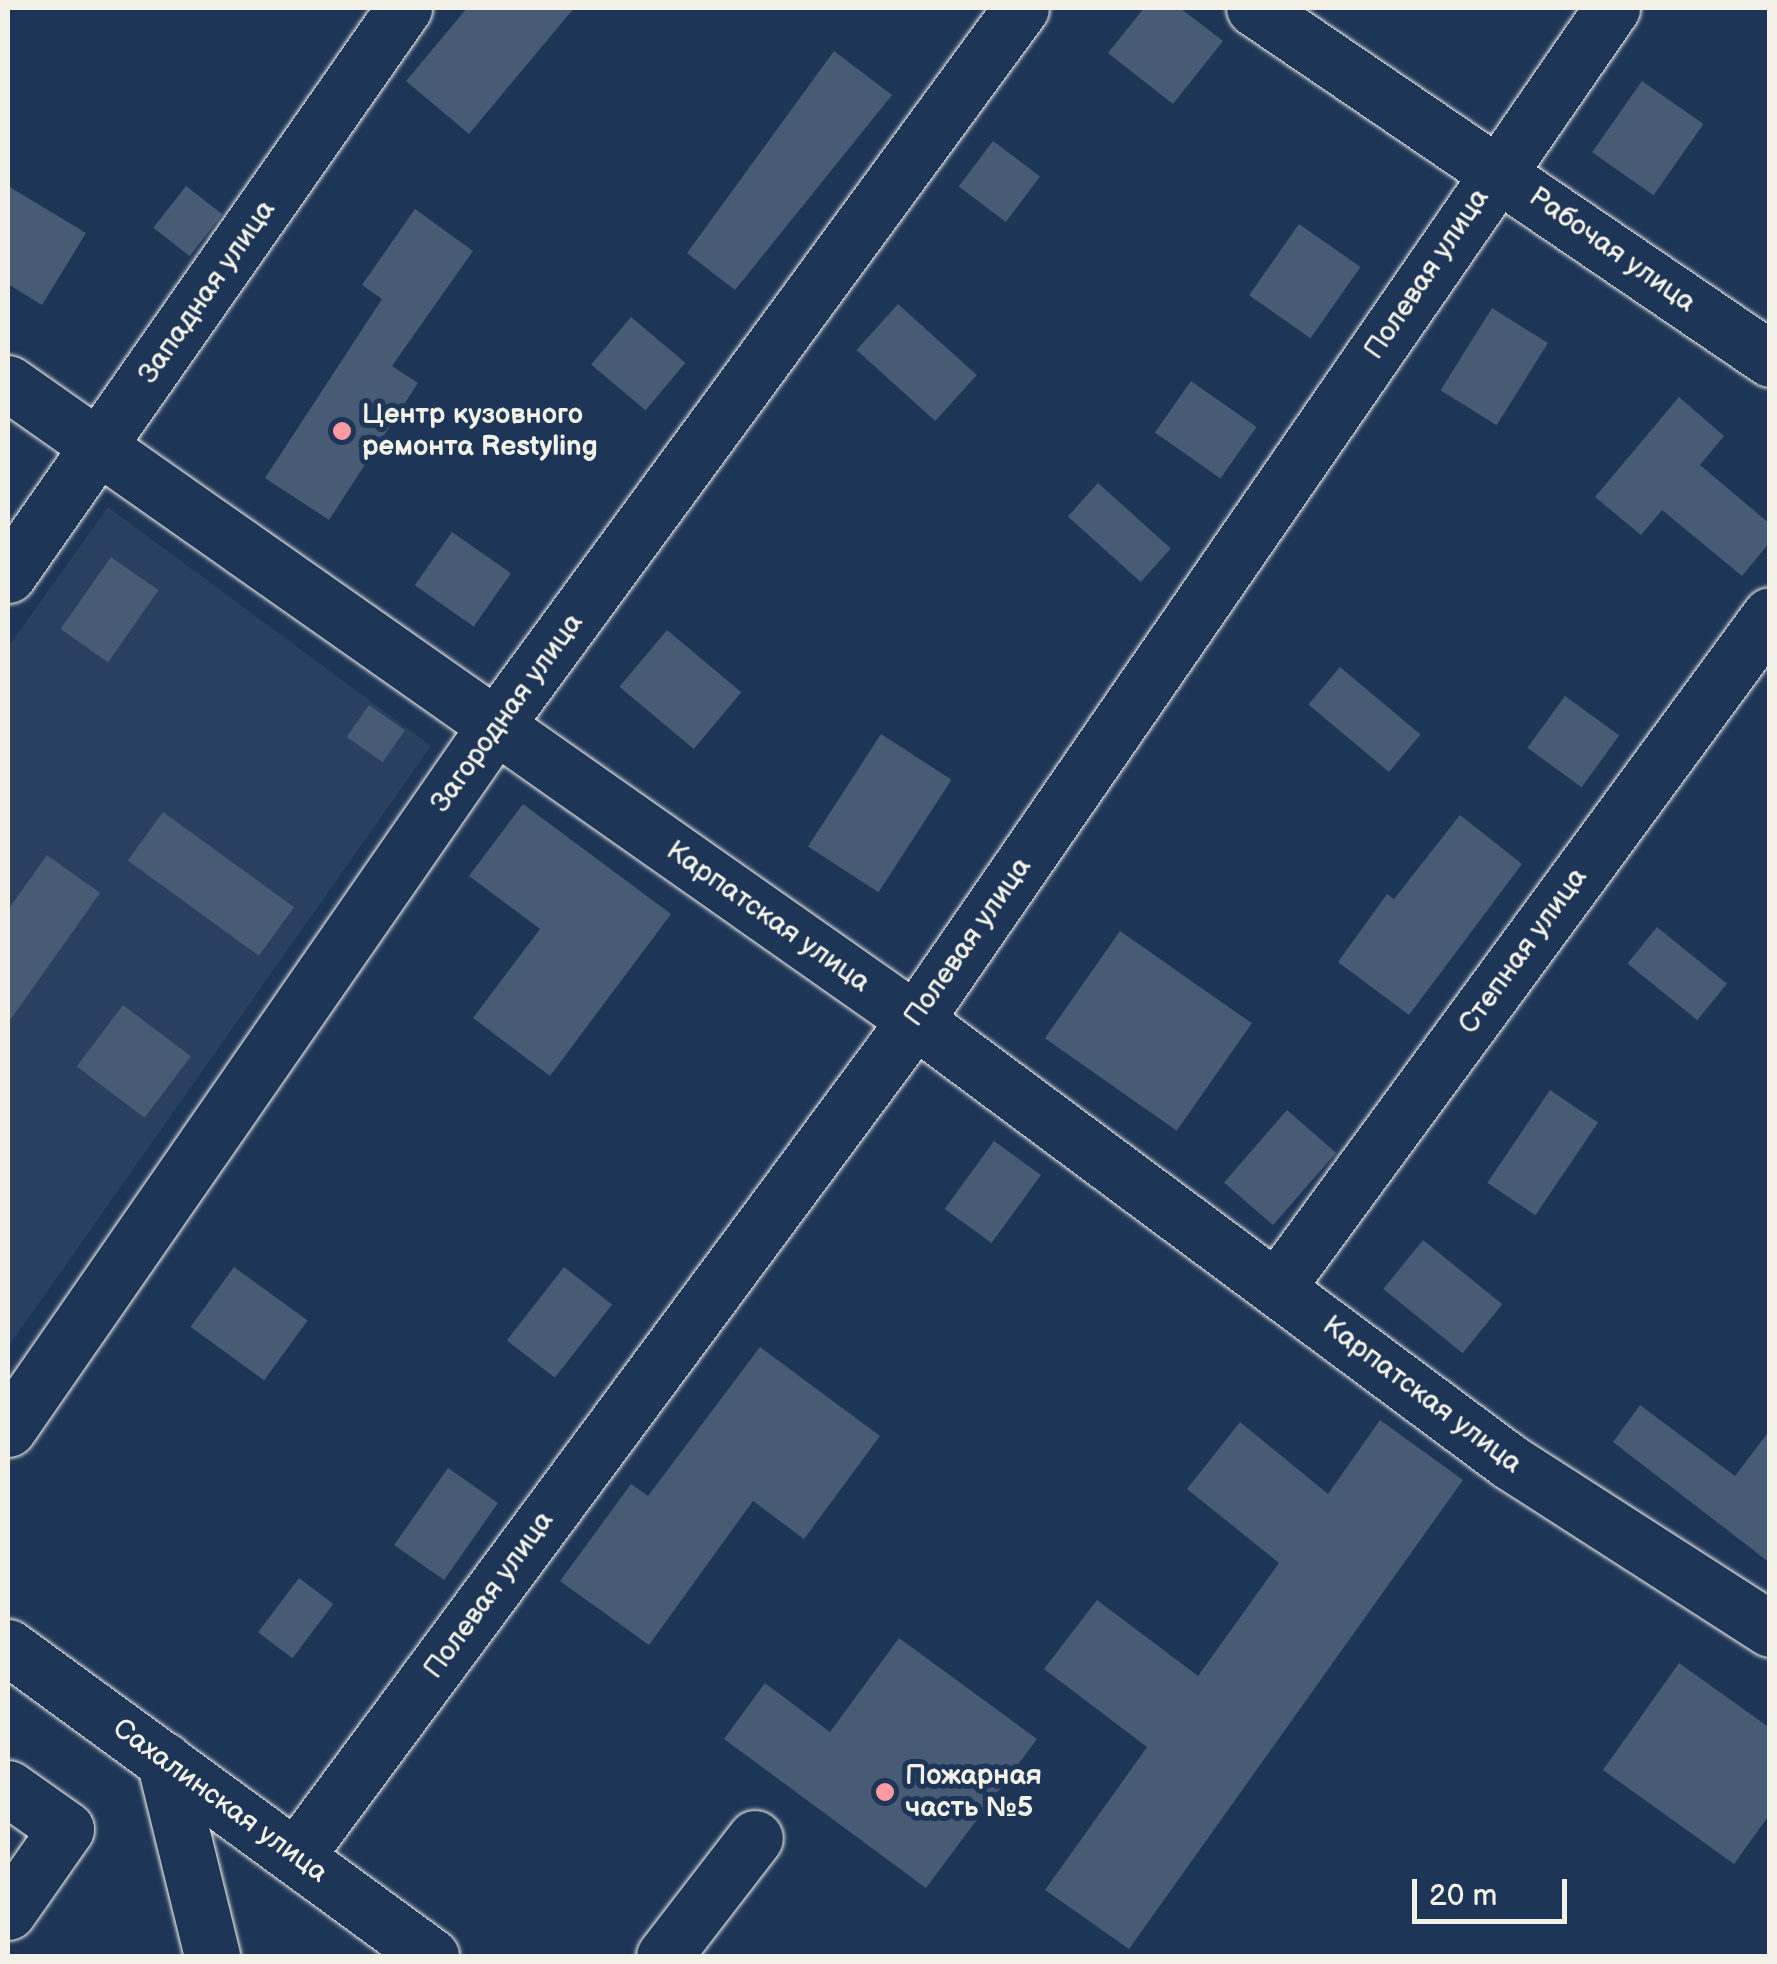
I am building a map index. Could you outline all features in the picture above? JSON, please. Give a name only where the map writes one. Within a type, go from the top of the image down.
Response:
[{"type":"street","name":"Западная улица","points":[[8,574],[100,448],[404,8]]},
{"type":"street","name":"Загородная улица","points":[[8,1429],[496,726],[1022,8]]},
{"type":"street","name":"Рабочая улица","points":[[1254,8],[1770,360]]},
{"type":"street","name":"Полевая улица","points":[[296,1856],[915,1020],[1612,8]]},
{"type":"street","name":"Карпатская улица","points":[[8,383],[915,1020],[1510,1462],[1770,1629]]},
{"type":"street","name":"Степная улица","points":[[1277,1287],[1770,615]]},
{"type":"street","name":"Сахалинская улица","points":[[8,1647],[431,1956]]},
{"type":"street","points":[[164,1760],[212,1956]]},
{"type":"street","points":[[8,1788],[66,1830],[8,1912]]},
{"type":"street","points":[[664,1956],[755,1838]]},
{"type":"shaded area","points":[[108,507],[431,746],[8,1347],[8,647]]},
{"type":"building","points":[[467,8],[574,8],[469,134],[406,81]]},
{"type":"building","points":[[1144,8],[1180,8],[1223,41],[1173,104],[1108,53]]},
{"type":"building","points":[[834,51],[892,95],[735,290],[687,253]]},
{"type":"building","points":[[1642,81],[1703,124],[1654,195],[1592,152]]},
{"type":"building","points":[[993,141],[1040,177],[1006,222],[959,187]]},
{"type":"building","points":[[8,186],[86,233],[42,305],[8,284]]},
{"type":"building","points":[[186,186],[222,214],[190,256],[153,228]]},
{"type":"building","points":[[415,209],[473,251],[392,366],[418,383],[329,520],[265,478],[382,299],[362,285]]},
{"type":"building","points":[[1299,224],[1360,267],[1311,338],[1249,295]]},
{"type":"building","points":[[898,304],[977,375],[935,421],[857,350]]},
{"type":"building","points":[[1492,308],[1548,343],[1497,425],[1441,390]]},
{"type":"building","points":[[631,317],[685,363],[646,410],[591,364]]},
{"type":"building","points":[[1191,381],[1257,427],[1220,478],[1155,433]]},
{"type":"building","points":[[1679,397],[1724,436],[1700,465],[1770,524],[1770,542],[1742,576],[1662,510],[1641,535],[1595,497]]},
{"type":"building","points":[[1098,483],[1171,549],[1141,582],[1068,516]]},
{"type":"building","points":[[452,532],[511,573],[474,627],[415,585]]},
{"type":"building","points":[[111,557],[159,590],[108,662],[61,629]]},
{"type":"building","points":[[667,630],[741,692],[694,749],[619,687]]},
{"type":"building","points":[[1340,667],[1420,734],[1389,772],[1309,705]]},
{"type":"building","points":[[1565,696],[1619,735],[1582,787],[1527,748]]},
{"type":"building","points":[[369,705],[405,730],[383,762],[347,737]]},
{"type":"building","points":[[881,734],[951,780],[878,892],[808,846]]},
{"type":"building","points":[[523,804],[671,914],[550,1076],[473,1018],[540,929],[469,876]]},
{"type":"building","points":[[163,812],[294,907],[259,956],[128,861]]},
{"type":"building","points":[[1460,815],[1522,864],[1409,1015],[1338,962],[1387,894],[1394,899]]},
{"type":"building","points":[[47,855],[100,893],[8,1023],[8,910]]},
{"type":"building","points":[[1657,927],[1727,984],[1697,1020],[1627,964]]},
{"type":"building","points":[[1120,931],[1252,1023],[1177,1131],[1045,1038]]},
{"type":"building","points":[[123,1005],[191,1056],[145,1118],[77,1066]]},
{"type":"building","points":[[1550,1090],[1598,1122],[1535,1215],[1487,1183]]},
{"type":"building","points":[[1287,1110],[1336,1153],[1273,1225],[1224,1182]]},
{"type":"building","points":[[994,1141],[1041,1175],[992,1243],[945,1209]]},
{"type":"building","points":[[1423,1240],[1502,1304],[1463,1353],[1383,1289]]},
{"type":"building","points":[[234,1267],[308,1320],[264,1380],[191,1327]]},
{"type":"building","points":[[564,1267],[612,1305],[555,1378],[507,1340]]},
{"type":"building","points":[[760,1347],[880,1436],[804,1539],[753,1501],[649,1645],[560,1581],[631,1484],[648,1496]]},
{"type":"building","points":[[1640,1405],[1735,1476],[1770,1430],[1770,1563],[1613,1442]]},
{"type":"building","points":[[1380,1420],[1463,1480],[1129,1949],[1045,1890],[1147,1747],[1044,1669],[1097,1600],[1198,1676],[1279,1563],[1187,1489],[1240,1422],[1328,1494]]},
{"type":"building","points":[[448,1468],[498,1503],[444,1580],[394,1545]]},
{"type":"building","points":[[299,1578],[333,1604],[292,1658],[258,1632]]},
{"type":"building","points":[[899,1638],[1037,1739],[926,1888],[724,1739],[765,1683],[830,1732]]},
{"type":"building","points":[[1679,1663],[1770,1728],[1770,1814],[1734,1864],[1603,1770]]},
{"type":"place","name":"Центр кузовного ремонта Restyling","points":[[342,431]]},
{"type":"place","name":"Пожарная часть №5","points":[[885,1792]]}]
